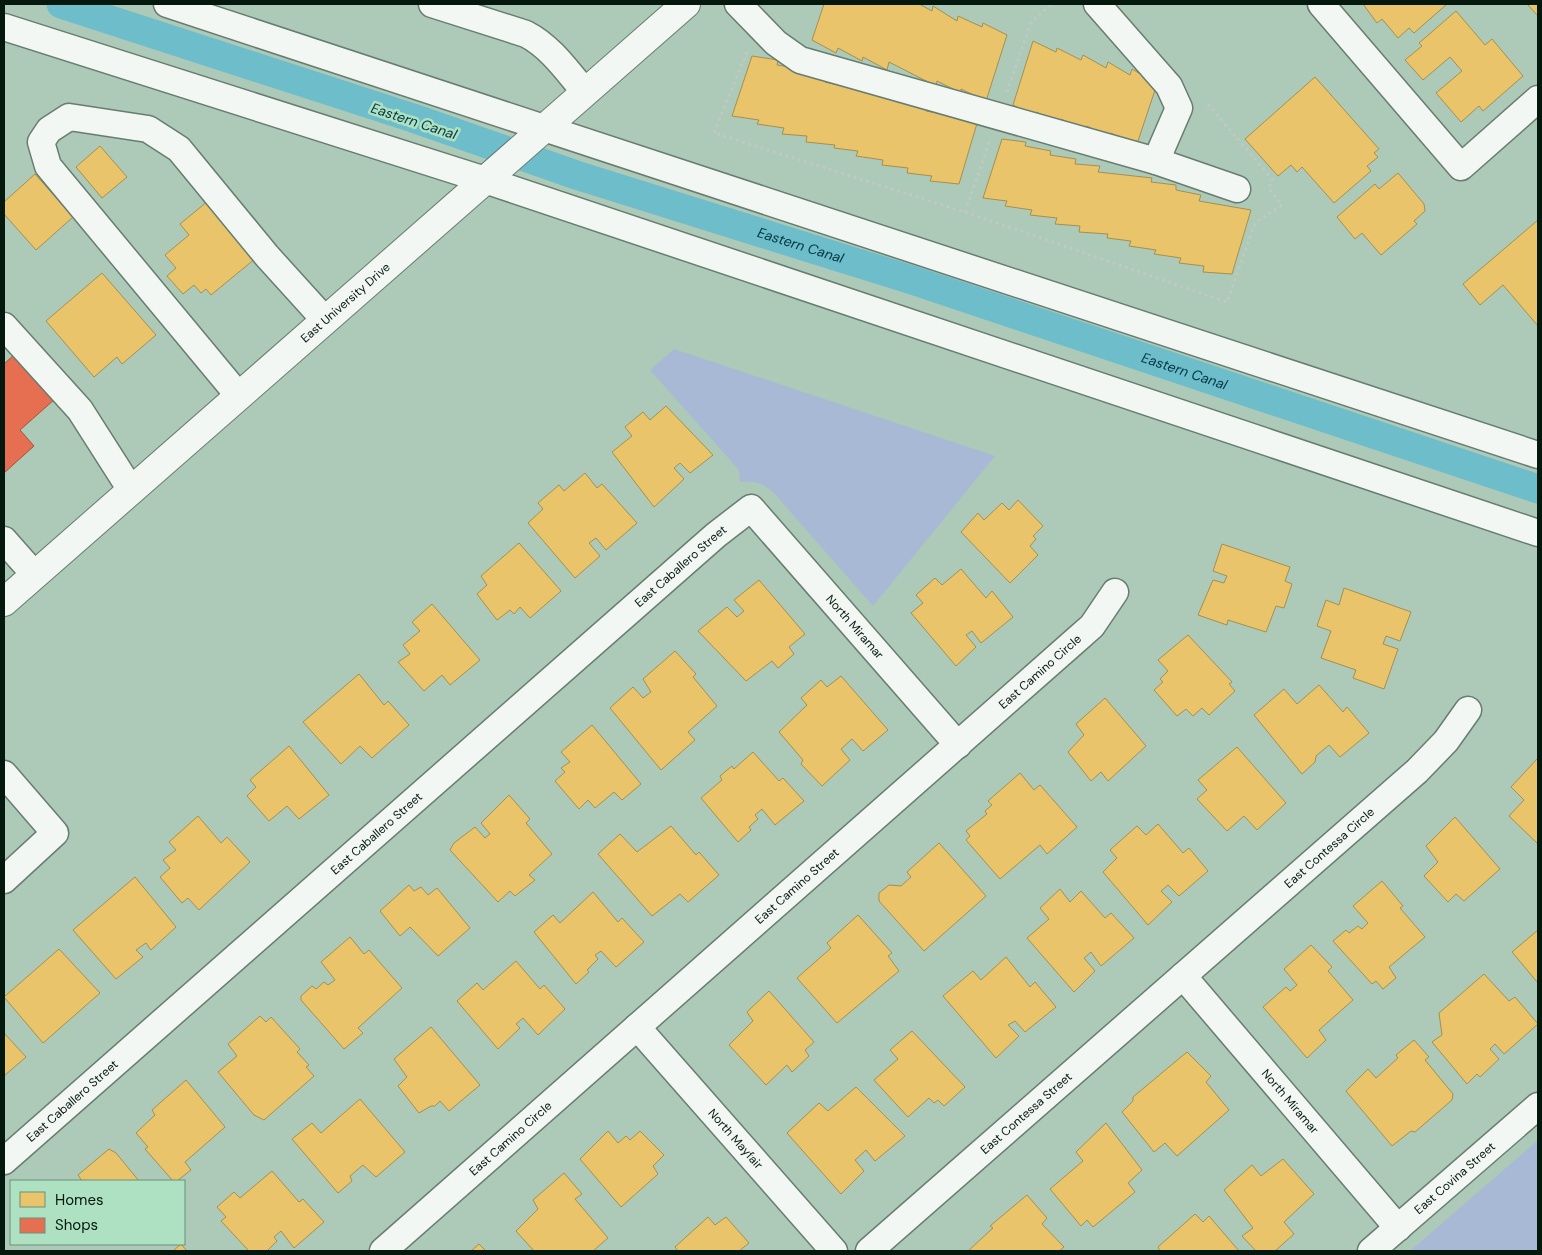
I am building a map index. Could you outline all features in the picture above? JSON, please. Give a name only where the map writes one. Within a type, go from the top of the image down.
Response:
[{"type":"main road","name":"East University Drive","points":[[4,602],[686,4]]},
{"type":"street","points":[[167,4],[541,130],[1538,455]]},
{"type":"street","points":[[432,4],[526,34],[537,40],[556,57],[585,92]]},
{"type":"street","points":[[738,4],[766,33],[800,60],[1156,161],[1237,189]]},
{"type":"street","points":[[1097,4],[1169,86],[1179,108],[1156,161]]},
{"type":"street","points":[[1321,4],[1461,167],[1538,100]]},
{"type":"street","points":[[4,27],[488,177],[1538,534]]},
{"type":"street","points":[[239,396],[48,166],[41,142],[49,130],[69,117],[148,129],[179,149],[267,256],[325,320]]},
{"type":"street","points":[[4,326],[80,410],[131,490]]},
{"type":"street","name":"North Miramar","points":[[752,508],[958,745]]},
{"type":"street","name":"East Caballero Street","points":[[4,1161],[716,535],[752,508]]},
{"type":"street","points":[[4,540],[34,575]]},
{"type":"street","name":"East Camino Circle","points":[[958,745],[1092,626],[1115,592]]},
{"type":"street","name":"East Contessa Circle","points":[[1183,976],[1417,771],[1446,741],[1468,710]]},
{"type":"street","name":"East Camino Street","points":[[638,1027],[958,745]]},
{"type":"street","points":[[4,774],[55,833],[7,872]]},
{"type":"street","name":"North Miramar","points":[[1183,976],[1398,1228]]},
{"type":"street","name":"East Contessa Street","points":[[870,1251],[1183,976]]},
{"type":"street","name":"East Camino Circle","points":[[383,1251],[638,1027]]},
{"type":"street","name":"North Mayfair","points":[[638,1027],[834,1251]]},
{"type":"street","name":"East Covina Street","points":[[1371,1251],[1538,1106]]},
{"type":"path","points":[[766,33],[745,54],[714,133],[965,212],[1227,302],[1254,223],[1282,205],[1269,189],[1272,178],[1208,104],[1179,108]]},
{"type":"shaded area","points":[[674,349],[995,456],[873,606],[773,492],[766,486],[758,483],[750,481],[740,482],[739,470],[650,370]]},
{"type":"shaded area","points":[[1538,1140],[1538,1251],[1410,1251]]},
{"type":"building: Homes","points":[[824,4],[919,4],[932,11],[933,6],[957,21],[958,16],[982,27],[983,23],[1007,35],[986,101],[961,89],[961,93],[937,81],[936,86],[889,62],[887,70],[863,57],[862,61],[838,48],[836,53],[812,40]]},
{"type":"building: Homes","points":[[1363,4],[1447,4],[1414,33],[1409,28],[1398,38],[1382,19],[1377,23]]},
{"type":"building: Homes","points":[[1527,4],[1538,4],[1538,16]]},
{"type":"building: Homes","points":[[1456,11],[1485,45],[1492,39],[1523,76],[1483,111],[1479,106],[1461,122],[1436,93],[1462,71],[1450,57],[1423,80],[1405,60],[1422,46],[1419,43]]},
{"type":"building: Homes","points":[[1033,41],[1056,52],[1057,48],[1081,60],[1083,55],[1106,68],[1108,62],[1130,75],[1132,69],[1157,84],[1136,147],[1111,133],[1109,138],[1087,126],[1085,131],[1061,119],[1060,123],[1036,112],[1035,116],[1013,105]]},
{"type":"building: Homes","points":[[752,56],[778,60],[777,65],[803,69],[827,76],[825,82],[928,105],[926,111],[978,120],[959,184],[930,181],[932,176],[907,173],[908,168],[882,165],[883,160],[856,156],[858,151],[834,148],[835,145],[806,142],[807,136],[782,134],[784,128],[757,124],[759,120],[732,116]]},
{"type":"building: Homes","points":[[1315,77],[1379,149],[1374,153],[1378,157],[1367,166],[1371,171],[1334,203],[1302,167],[1297,172],[1291,165],[1278,176],[1245,139]]},
{"type":"building: Homes","points":[[1002,139],[1026,142],[1025,146],[1051,151],[1050,155],[1076,159],[1075,164],[1100,166],[1098,172],[1152,178],[1151,182],[1176,185],[1176,190],[1201,195],[1199,201],[1251,210],[1232,274],[1203,272],[1204,266],[1179,263],[1181,258],[1154,254],[1156,250],[1129,246],[1131,241],[1107,238],[1108,234],[1079,232],[1080,226],[1055,224],[1057,218],[1030,215],[1032,210],[1005,206],[1007,201],[983,198]]},
{"type":"building: Homes","points":[[100,146],[127,177],[102,198],[76,167]]},
{"type":"building: Homes","points":[[1398,173],[1424,204],[1425,211],[1414,221],[1417,224],[1381,255],[1362,233],[1355,239],[1337,217],[1375,184],[1379,189]]},
{"type":"building: Homes","points":[[35,174],[73,217],[36,250],[4,214],[4,202]]},
{"type":"building: Homes","points":[[208,201],[256,258],[211,295],[206,289],[201,293],[194,285],[183,294],[167,276],[176,268],[165,255],[189,235],[180,224]]},
{"type":"building: Homes","points":[[1538,220],[1538,326],[1503,285],[1480,305],[1463,284]]},
{"type":"building: Homes","points":[[102,273],[156,335],[122,364],[117,357],[94,377],[46,321]]},
{"type":"building: Homes","points":[[666,406],[713,455],[690,473],[680,463],[674,468],[684,479],[654,507],[612,452],[632,436],[625,427],[643,412],[650,420]]},
{"type":"building: Homes","points":[[585,473],[597,488],[602,484],[637,523],[606,550],[596,538],[589,543],[600,556],[575,578],[528,523],[543,509],[538,503],[559,485],[564,491]]},
{"type":"building: Homes","points":[[1018,500],[1043,526],[1033,536],[1036,539],[1030,546],[1038,555],[1010,583],[961,532],[978,513],[984,520],[1002,503],[1009,510]]},
{"type":"building: Homes","points":[[519,543],[561,591],[530,618],[520,607],[514,614],[510,610],[497,620],[477,594],[487,585],[481,576]]},
{"type":"building: Homes","points":[[1222,544],[1290,567],[1285,581],[1292,584],[1284,608],[1276,606],[1266,632],[1228,620],[1227,625],[1198,615],[1213,580],[1224,583],[1227,576],[1213,571]]},
{"type":"building: Homes","points":[[961,569],[986,598],[992,591],[1013,617],[981,643],[972,631],[966,635],[976,647],[956,666],[911,613],[923,603],[916,595],[935,578],[942,585]]},
{"type":"building: Homes","points":[[759,580],[805,634],[789,647],[794,654],[778,668],[772,661],[746,681],[698,631],[727,607],[737,617],[744,611],[734,600]]},
{"type":"building: Homes","points":[[1344,588],[1411,612],[1400,641],[1386,636],[1383,644],[1398,649],[1384,689],[1353,678],[1356,670],[1321,658],[1331,631],[1317,626],[1326,600],[1339,605]]},
{"type":"building: Homes","points":[[432,604],[480,660],[450,685],[442,675],[424,691],[398,662],[410,654],[403,645],[420,631],[412,622]]},
{"type":"building: Homes","points":[[1188,635],[1232,682],[1229,684],[1235,691],[1209,715],[1202,708],[1193,716],[1186,709],[1177,716],[1154,690],[1163,682],[1160,679],[1168,671],[1158,660]]},
{"type":"building: Homes","points":[[675,651],[696,674],[693,677],[717,706],[688,732],[695,740],[661,770],[610,708],[633,687],[643,698],[651,692],[643,679]]},
{"type":"building: Homes","points":[[359,674],[384,705],[388,701],[409,725],[372,758],[360,746],[341,764],[303,722]]},
{"type":"building: Homes","points":[[841,676],[888,730],[863,751],[852,739],[841,749],[850,760],[822,786],[801,764],[803,760],[779,732],[807,705],[801,698],[821,680],[827,687]]},
{"type":"building: Homes","points":[[1319,685],[1343,712],[1347,707],[1369,733],[1340,757],[1329,745],[1316,756],[1315,762],[1302,774],[1254,715],[1284,689],[1297,704]]},
{"type":"building: Homes","points":[[1105,698],[1146,746],[1108,781],[1101,772],[1091,781],[1068,752],[1084,735],[1076,724]]},
{"type":"building: Homes","points":[[592,725],[641,784],[622,800],[614,792],[595,808],[588,800],[579,809],[555,781],[565,772],[561,768],[570,762],[561,752]]},
{"type":"building: Homes","points":[[289,746],[329,795],[299,819],[287,806],[269,821],[247,796],[256,787],[250,780]]},
{"type":"building: Homes","points":[[1237,747],[1286,803],[1257,830],[1244,816],[1227,831],[1197,799],[1207,790],[1198,780]]},
{"type":"building: Homes","points":[[753,752],[779,781],[783,778],[804,801],[775,825],[762,809],[755,815],[758,819],[749,827],[751,830],[738,842],[701,798],[722,780],[720,776],[732,766],[734,769]]},
{"type":"building: Homes","points":[[1538,758],[1538,844],[1509,816],[1524,800],[1511,787]]},
{"type":"building: Homes","points":[[1020,773],[1034,790],[1040,785],[1077,827],[1047,854],[1040,845],[1000,879],[966,840],[970,836],[966,831],[987,814],[985,811],[992,805],[988,801]]},
{"type":"building: Homes","points":[[509,795],[530,819],[526,823],[552,854],[529,875],[535,880],[515,896],[510,891],[498,902],[450,850],[454,843],[475,827],[485,838],[490,834],[481,823]]},
{"type":"building: Homes","points":[[198,816],[221,843],[227,837],[250,862],[199,910],[188,898],[182,903],[160,877],[170,868],[163,860],[176,850],[169,842]]},
{"type":"building: Homes","points":[[1455,817],[1500,869],[1464,901],[1456,894],[1448,902],[1424,876],[1438,862],[1426,846]]},
{"type":"building: Homes","points":[[1158,824],[1183,853],[1189,848],[1208,871],[1179,896],[1168,885],[1161,891],[1172,902],[1148,925],[1103,872],[1117,858],[1110,850],[1137,826],[1146,835]]},
{"type":"building: Homes","points":[[671,826],[696,855],[699,852],[719,875],[688,902],[680,894],[652,916],[598,854],[620,834],[637,852]]},
{"type":"building: Homes","points":[[939,843],[986,896],[924,951],[879,901],[879,893],[889,885],[901,886],[911,877],[907,872]]},
{"type":"building: Homes","points":[[135,877],[176,927],[151,950],[146,943],[136,950],[143,957],[116,979],[73,930]]},
{"type":"building: Homes","points":[[1382,881],[1403,906],[1400,908],[1425,937],[1389,967],[1396,978],[1383,989],[1376,981],[1372,984],[1333,941],[1346,930],[1349,933],[1358,926],[1362,929],[1368,923],[1353,906]]},
{"type":"building: Homes","points":[[409,885],[414,891],[421,887],[428,895],[437,888],[470,928],[438,956],[410,927],[400,936],[380,911]]},
{"type":"building: Homes","points":[[1060,889],[1070,902],[1081,891],[1105,918],[1111,913],[1134,938],[1101,966],[1091,952],[1084,958],[1095,971],[1074,992],[1027,938],[1049,919],[1040,908]]},
{"type":"building: Homes","points":[[593,892],[618,922],[622,918],[644,942],[616,967],[601,951],[595,955],[598,959],[587,970],[589,972],[576,984],[534,932],[553,915],[560,923]]},
{"type":"building: Homes","points":[[858,915],[892,953],[888,956],[899,971],[837,1023],[797,978],[831,948],[827,943]]},
{"type":"building: Homes","points":[[1538,930],[1538,983],[1512,952]]},
{"type":"building: Homes","points":[[350,937],[364,954],[369,950],[402,988],[358,1028],[363,1033],[344,1049],[301,1000],[301,996],[312,986],[316,989],[324,982],[328,985],[335,980],[321,962]]},
{"type":"building: Homes","points":[[1311,945],[1332,967],[1328,971],[1353,1000],[1319,1030],[1326,1040],[1307,1058],[1263,1007],[1286,987],[1290,991],[1297,985],[1284,969]]},
{"type":"building: Homes","points":[[59,949],[100,993],[43,1043],[4,997]]},
{"type":"building: Homes","points":[[1006,957],[1030,987],[1035,982],[1056,1007],[1025,1032],[1015,1021],[1008,1025],[1019,1036],[996,1058],[943,996],[973,971],[981,980]]},
{"type":"building: Homes","points":[[516,961],[540,989],[544,985],[565,1009],[538,1035],[523,1018],[516,1024],[520,1028],[498,1049],[457,1001],[477,983],[483,990]]},
{"type":"building: Homes","points":[[1484,974],[1509,1001],[1515,997],[1538,1024],[1504,1054],[1495,1044],[1490,1049],[1499,1059],[1480,1077],[1477,1074],[1467,1084],[1432,1042],[1442,1035],[1439,1013]]},
{"type":"building: Homes","points":[[769,991],[814,1042],[805,1050],[809,1056],[792,1072],[787,1065],[766,1085],[729,1045],[753,1021],[747,1012]]},
{"type":"building: Homes","points":[[260,1016],[266,1022],[271,1017],[300,1049],[297,1052],[309,1065],[306,1067],[314,1076],[264,1120],[254,1115],[218,1072],[237,1056],[228,1044]]},
{"type":"building: Homes","points":[[431,1027],[480,1085],[449,1111],[440,1101],[435,1106],[431,1106],[419,1113],[398,1086],[407,1077],[394,1059]]},
{"type":"building: Homes","points":[[912,1031],[965,1087],[944,1106],[938,1100],[934,1103],[929,1098],[908,1117],[874,1080],[898,1059],[890,1050]]},
{"type":"building: Homes","points":[[4,1033],[26,1057],[4,1076]]},
{"type":"building: Homes","points":[[1414,1040],[1429,1057],[1425,1060],[1453,1094],[1452,1100],[1415,1132],[1411,1131],[1392,1146],[1346,1091],[1368,1069],[1376,1078],[1398,1058],[1396,1055]]},
{"type":"building: Homes","points":[[1187,1052],[1211,1076],[1206,1082],[1229,1110],[1177,1156],[1165,1143],[1154,1152],[1122,1112],[1133,1101],[1133,1097]]},
{"type":"building: Homes","points":[[186,1080],[225,1127],[185,1162],[191,1170],[178,1180],[172,1180],[145,1149],[148,1147],[136,1133],[155,1115],[152,1110]]},
{"type":"building: Homes","points":[[856,1087],[905,1136],[875,1161],[866,1150],[855,1160],[864,1171],[841,1194],[787,1133],[819,1103],[828,1111]]},
{"type":"building: Homes","points":[[360,1099],[405,1152],[376,1177],[363,1165],[350,1176],[352,1181],[338,1193],[292,1139],[312,1123],[321,1133]]},
{"type":"building: Homes","points":[[1106,1123],[1142,1170],[1128,1183],[1135,1192],[1093,1227],[1087,1220],[1081,1226],[1050,1189],[1083,1161],[1076,1152]]},
{"type":"building: Homes","points":[[608,1131],[618,1143],[626,1136],[630,1140],[640,1131],[664,1155],[653,1166],[658,1174],[621,1207],[580,1159]]},
{"type":"building: Homes","points":[[109,1149],[116,1153],[138,1180],[81,1180],[78,1175]]},
{"type":"building: Homes","points":[[1283,1159],[1314,1194],[1284,1222],[1294,1234],[1275,1251],[1256,1251],[1242,1236],[1253,1228],[1224,1190],[1252,1165],[1261,1176]]},
{"type":"building: Homes","points":[[272,1171],[299,1202],[303,1199],[324,1222],[294,1248],[281,1231],[274,1237],[277,1241],[269,1251],[249,1251],[221,1221],[226,1217],[217,1207],[234,1192],[240,1198]]},
{"type":"building: Homes","points":[[564,1173],[582,1194],[575,1199],[608,1238],[593,1251],[534,1251],[516,1231],[538,1209],[533,1200]]},
{"type":"building: Homes","points":[[1027,1195],[1047,1218],[1042,1224],[1064,1247],[1059,1251],[968,1251],[993,1228],[990,1226]]},
{"type":"building: Homes","points":[[1195,1214],[1203,1222],[1209,1216],[1239,1251],[1160,1251],[1158,1247]]},
{"type":"building: Homes","points":[[708,1217],[715,1225],[726,1217],[749,1243],[739,1251],[678,1251],[675,1247]]},
{"type":"building: Homes","points":[[479,1244],[486,1251],[471,1251]]},
{"type":"building: Homes","points":[[182,1245],[187,1251],[173,1251]]},
{"type":"building: Shops","points":[[15,354],[55,399],[20,430],[34,446],[4,473],[4,364]]},
{"type":"waterway","name":"Eastern Canal","points":[[61,4],[413,118],[576,175],[912,280],[1538,489]]}]
